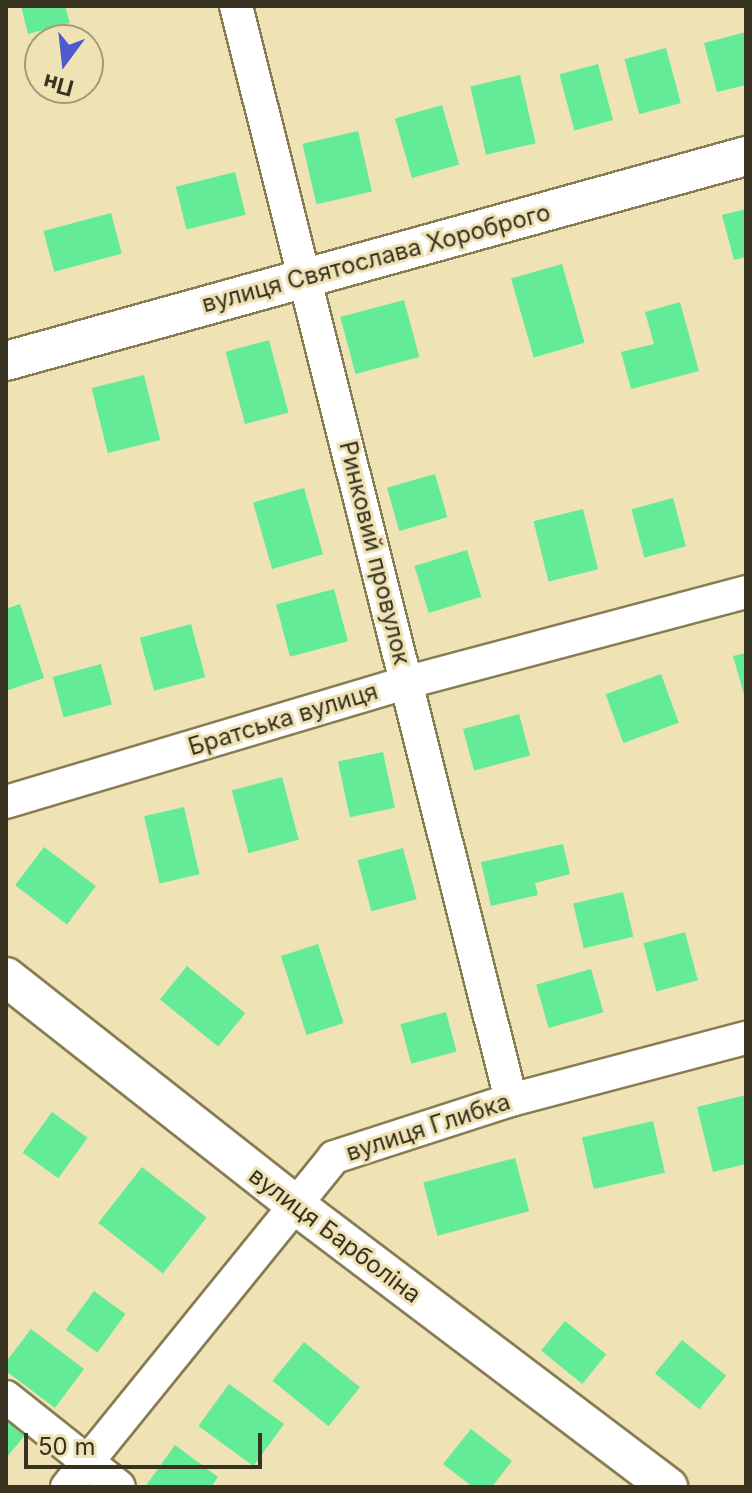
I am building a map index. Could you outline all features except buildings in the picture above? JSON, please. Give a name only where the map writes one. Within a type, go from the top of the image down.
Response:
[{"type":"street","name":"Ринковий провулок","points":[[236,6],[511,1100]]},
{"type":"street","name":"вулиця Святослава Хороброго","points":[[6,361],[746,156]]},
{"type":"street","name":"Братська вулиця","points":[[6,802],[408,682],[746,592]]},
{"type":"street","name":"вулиця Барболіна","points":[[6,977],[298,1207],[668,1487]]},
{"type":"street","name":"вулиця Глибка","points":[[67,1487],[298,1207],[334,1157],[511,1100],[746,1038]]},
{"type":"street","points":[[6,1397],[119,1487]]}]
